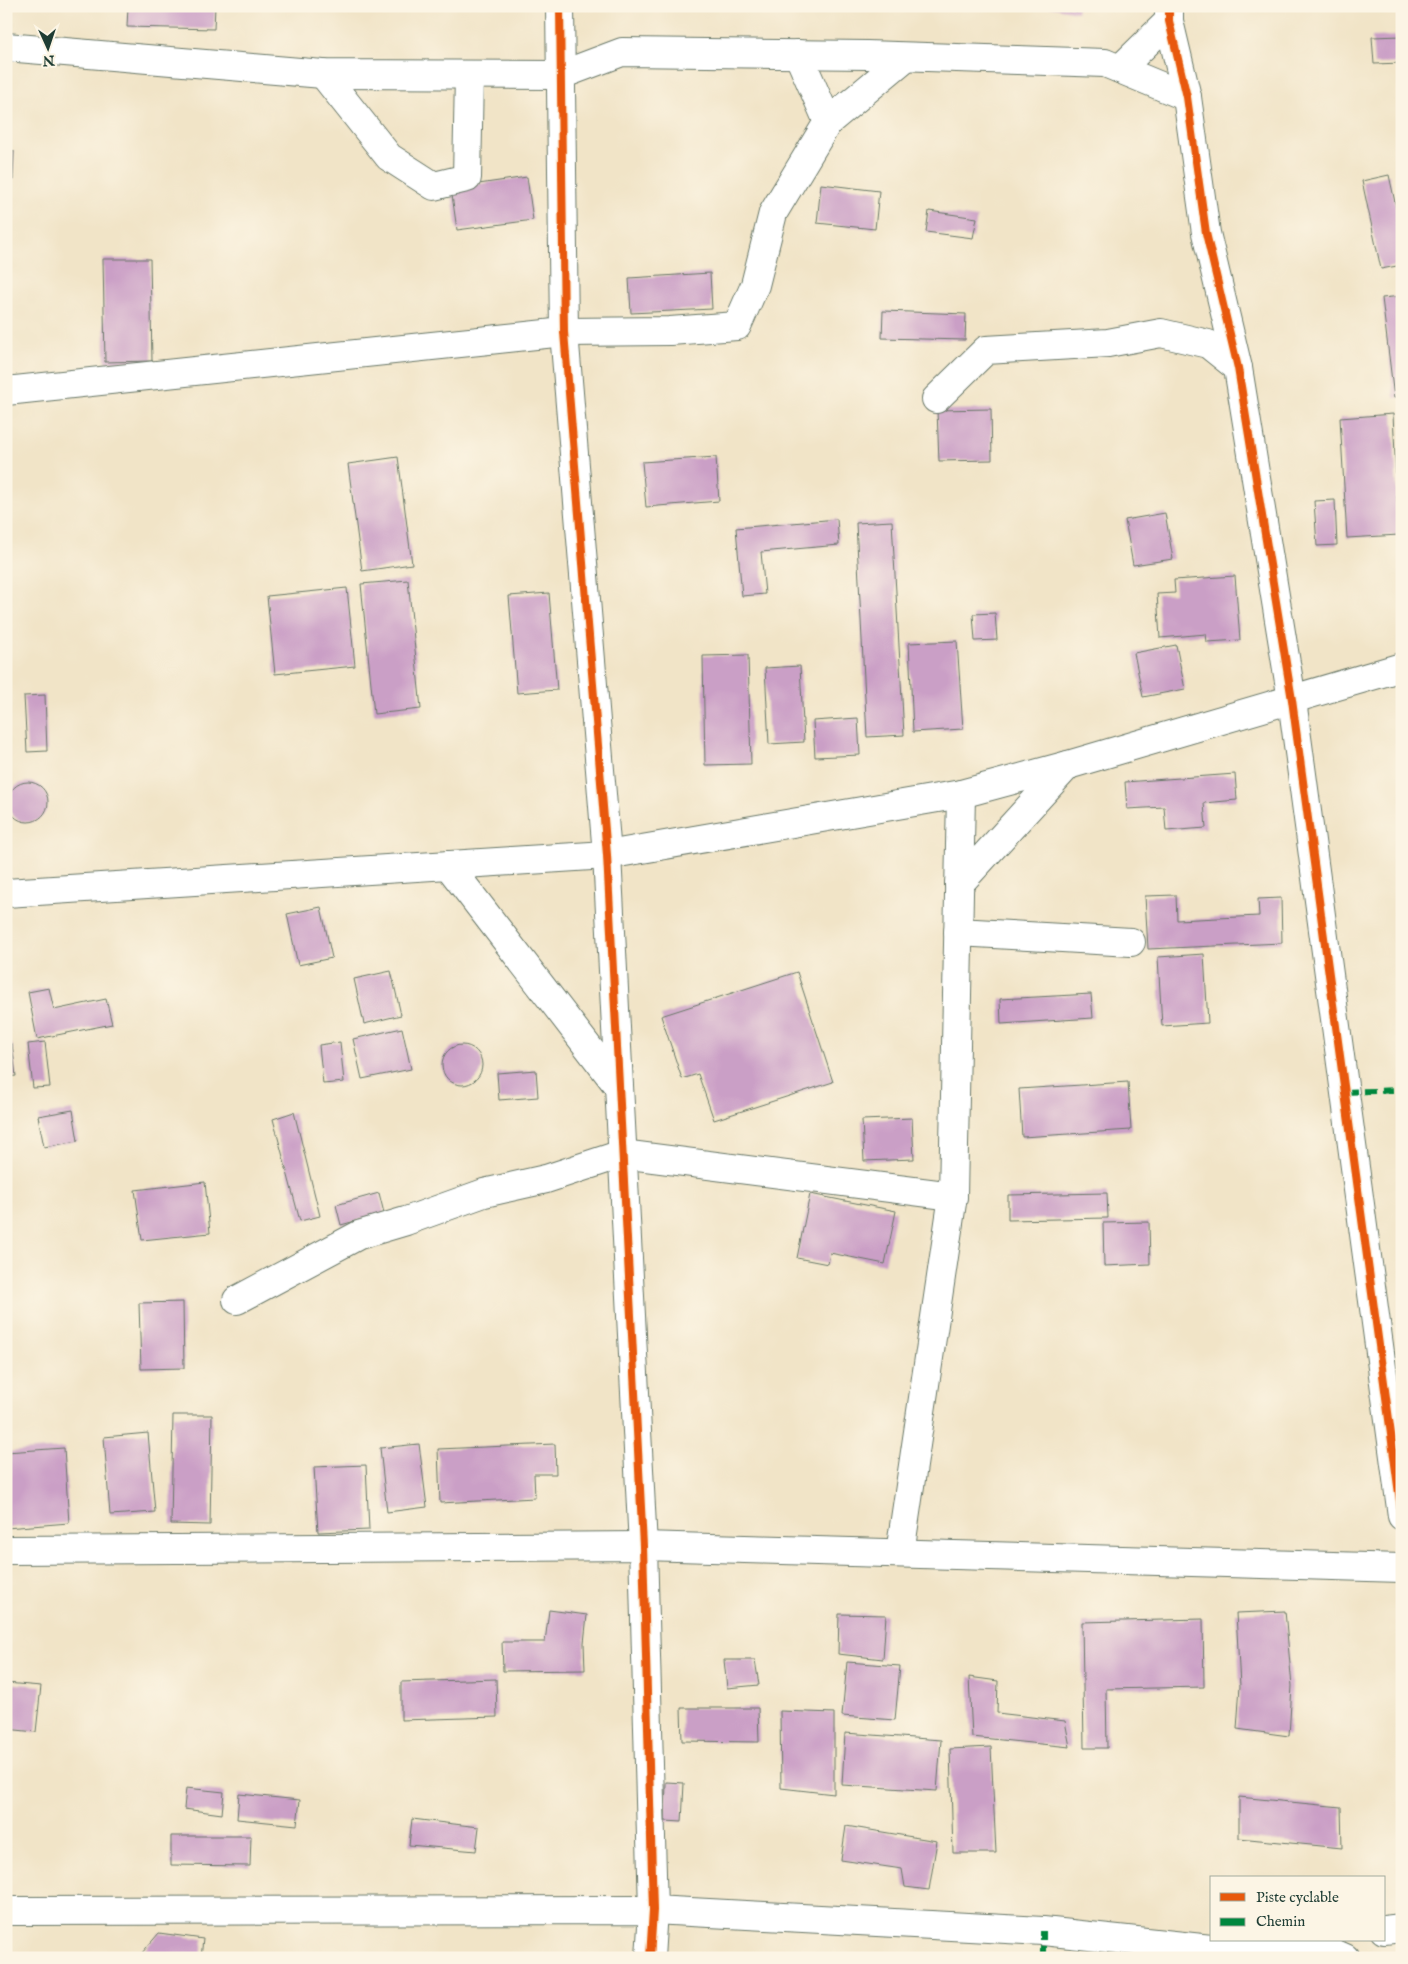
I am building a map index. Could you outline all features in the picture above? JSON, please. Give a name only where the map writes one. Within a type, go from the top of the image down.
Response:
[{"type":"street","points":[[560,6],[564,332],[607,855],[643,1546],[652,1910],[650,1958]]},
{"type":"street","points":[[1120,69],[1169,14]]},
{"type":"street","points":[[1169,14],[1186,97],[1206,233],[1238,368],[1292,700],[1402,1516]]},
{"type":"street","points":[[6,47],[323,74],[561,75],[622,52],[906,56],[1105,62],[1186,97]]},
{"type":"street","points":[[798,54],[828,122]]},
{"type":"street","points":[[6,391],[564,332],[661,331],[737,326],[755,285],[773,213],[828,122],[906,56]]},
{"type":"street","points":[[323,74],[389,157],[434,186],[467,178],[468,75]]},
{"type":"street","points":[[936,399],[986,350],[1108,343],[1161,333],[1208,344],[1238,368]]},
{"type":"street","points":[[6,893],[607,855],[961,794],[1068,765],[1402,667]]},
{"type":"street","points":[[959,884],[1068,765]]},
{"type":"street","points":[[900,1553],[953,1196],[961,794]]},
{"type":"street","points":[[448,865],[618,1086]]},
{"type":"street","points":[[958,932],[1131,942]]},
{"type":"street","points":[[237,1300],[359,1235],[406,1221],[484,1193],[546,1179],[622,1154],[953,1196]]},
{"type":"street","points":[[6,1550],[643,1546],[1402,1568]]},
{"type":"street","points":[[6,1911],[652,1910],[1043,1931],[1230,1951],[1295,1942]]},
{"type":"street","points":[[1386,1930],[1402,1928]]},
{"type":"street","points":[[1313,1942],[1345,1958]]},
{"type":"building","points":[[128,6],[215,6],[214,29],[127,27]]},
{"type":"building","points":[[1045,6],[1078,6],[1077,12]]},
{"type":"building","points":[[1402,36],[1402,63],[1374,64],[1372,37]]},
{"type":"building","points":[[6,151],[14,151],[13,180],[6,180]]},
{"type":"building","points":[[1389,175],[1402,234],[1402,265],[1381,269],[1362,181]]},
{"type":"building","points":[[527,177],[533,220],[457,230],[451,188]]},
{"type":"building","points":[[821,184],[879,191],[875,229],[817,223]]},
{"type":"building","points":[[929,211],[977,218],[973,238],[926,232]]},
{"type":"building","points":[[103,259],[150,259],[152,361],[105,362]]},
{"type":"building","points":[[710,273],[712,309],[631,313],[629,278]]},
{"type":"building","points":[[1402,296],[1402,397],[1394,398],[1382,298]]},
{"type":"building","points":[[883,311],[966,314],[965,340],[882,338]]},
{"type":"building","points":[[991,409],[992,460],[939,461],[937,410]]},
{"type":"building","points":[[1393,414],[1399,535],[1347,538],[1340,418]]},
{"type":"building","points":[[398,457],[412,564],[362,571],[348,464]]},
{"type":"building","points":[[716,457],[719,501],[646,507],[642,462]]},
{"type":"building","points":[[1335,500],[1337,545],[1317,546],[1314,501]]},
{"type":"building","points":[[1165,513],[1173,559],[1133,565],[1125,520]]},
{"type":"building","points":[[837,519],[839,545],[761,552],[765,594],[742,596],[736,528]]},
{"type":"building","points":[[892,521],[904,735],[867,737],[856,523]]},
{"type":"building","points":[[1235,576],[1240,640],[1207,642],[1206,634],[1160,638],[1157,594],[1175,593],[1174,580]]},
{"type":"building","points":[[408,580],[421,709],[374,714],[361,584]]},
{"type":"building","points":[[347,588],[355,666],[275,674],[267,596]]},
{"type":"building","points":[[549,593],[557,690],[517,693],[509,596]]},
{"type":"building","points":[[995,613],[997,640],[975,641],[973,614]]},
{"type":"building","points":[[957,641],[963,729],[913,732],[909,643]]},
{"type":"building","points":[[1176,645],[1185,689],[1143,697],[1134,653]]},
{"type":"building","points":[[748,655],[751,764],[705,765],[703,656]]},
{"type":"building","points":[[800,666],[804,742],[769,744],[765,668]]},
{"type":"building","points":[[45,695],[47,751],[27,752],[24,696]]},
{"type":"building","points":[[858,718],[860,755],[815,757],[813,721]]},
{"type":"building","points":[[1235,774],[1237,800],[1204,803],[1206,828],[1166,831],[1164,807],[1127,809],[1125,782]]},
{"type":"building","points":[[32,782],[39,785],[45,791],[48,802],[47,810],[39,819],[32,822],[24,822],[17,819],[9,810],[8,798],[11,791],[20,783]]},
{"type":"building","points":[[1176,895],[1177,920],[1259,916],[1258,899],[1281,898],[1282,943],[1148,949],[1145,896]]},
{"type":"building","points":[[321,907],[332,958],[298,965],[287,914]]},
{"type":"building","points":[[1204,954],[1208,1023],[1162,1026],[1158,957]]},
{"type":"building","points":[[391,971],[401,1015],[364,1024],[354,979]]},
{"type":"building","points":[[797,972],[833,1082],[714,1120],[698,1074],[682,1079],[661,1016]]},
{"type":"building","points":[[49,988],[54,1010],[106,999],[112,1024],[37,1039],[28,992]]},
{"type":"building","points":[[1091,994],[1093,1018],[1001,1024],[1000,999]]},
{"type":"building","points":[[402,1028],[411,1069],[362,1079],[353,1039]]},
{"type":"building","points":[[45,1042],[50,1087],[33,1088],[28,1044]]},
{"type":"building","points":[[340,1042],[344,1082],[323,1084],[319,1045]]},
{"type":"building","points":[[12,1044],[16,1076],[6,1077],[6,1045]]},
{"type":"building","points":[[466,1045],[473,1048],[479,1054],[482,1065],[481,1073],[473,1082],[466,1085],[458,1085],[451,1082],[443,1073],[442,1061],[445,1054],[454,1046]]},
{"type":"building","points":[[536,1070],[538,1097],[499,1100],[497,1073]]},
{"type":"building","points":[[1128,1082],[1131,1130],[1022,1137],[1019,1089]]},
{"type":"building","points":[[73,1110],[78,1141],[44,1147],[38,1116]]},
{"type":"building","points":[[294,1112],[320,1216],[300,1221],[273,1119]]},
{"type":"building","points":[[912,1118],[914,1159],[864,1161],[862,1120]]},
{"type":"building","points":[[205,1182],[210,1233],[142,1240],[135,1190]]},
{"type":"building","points":[[379,1193],[384,1213],[341,1225],[336,1205]]},
{"type":"building","points":[[1107,1193],[1108,1218],[1008,1220],[1008,1195]]},
{"type":"building","points":[[810,1194],[896,1211],[885,1264],[830,1253],[828,1264],[797,1258]]},
{"type":"building","points":[[1149,1222],[1150,1264],[1104,1266],[1103,1223]]},
{"type":"building","points":[[183,1302],[184,1368],[141,1369],[139,1303]]},
{"type":"building","points":[[173,1415],[212,1415],[210,1525],[171,1524]]},
{"type":"building","points":[[148,1433],[155,1512],[110,1515],[104,1437]]},
{"type":"building","points":[[419,1444],[427,1507],[387,1512],[380,1448]]},
{"type":"building","points":[[555,1444],[556,1474],[534,1474],[535,1498],[440,1503],[438,1449]]},
{"type":"building","points":[[64,1448],[69,1523],[6,1528],[6,1452]]},
{"type":"building","points":[[366,1465],[369,1530],[318,1532],[314,1467]]},
{"type":"building","points":[[549,1610],[587,1615],[584,1643],[585,1670],[503,1671],[502,1642],[545,1642]]},
{"type":"building","points":[[1285,1611],[1292,1686],[1289,1736],[1237,1729],[1240,1686],[1236,1613]]},
{"type":"building","points":[[839,1614],[886,1615],[883,1659],[838,1654]]},
{"type":"building","points":[[1203,1619],[1204,1687],[1106,1689],[1107,1748],[1084,1748],[1082,1622]]},
{"type":"building","points":[[724,1660],[755,1660],[759,1685],[727,1688]]},
{"type":"building","points":[[847,1662],[900,1666],[895,1720],[842,1716]]},
{"type":"building","points":[[969,1677],[998,1681],[997,1713],[1065,1721],[1070,1747],[972,1737]]},
{"type":"building","points":[[496,1679],[497,1717],[401,1720],[401,1682]]},
{"type":"building","points":[[6,1683],[41,1686],[36,1732],[6,1729]]},
{"type":"building","points":[[681,1708],[758,1708],[759,1742],[682,1741]]},
{"type":"building","points":[[780,1711],[834,1713],[834,1794],[781,1788]]},
{"type":"building","points":[[845,1733],[941,1740],[937,1791],[842,1785]]},
{"type":"building","points":[[991,1747],[996,1853],[953,1853],[950,1749]]},
{"type":"building","points":[[666,1782],[684,1783],[682,1822],[665,1821]]},
{"type":"building","points":[[186,1788],[224,1792],[222,1814],[184,1809]]},
{"type":"building","points":[[239,1794],[300,1800],[297,1825],[237,1819]]},
{"type":"building","points":[[1239,1797],[1341,1807],[1342,1848],[1239,1838]]},
{"type":"building","points":[[412,1819],[479,1827],[476,1851],[409,1845]]},
{"type":"building","points":[[846,1826],[937,1841],[929,1890],[905,1887],[902,1869],[841,1860]]},
{"type":"building","points":[[171,1836],[251,1836],[250,1866],[171,1865]]},
{"type":"building","points":[[159,1933],[203,1939],[201,1958],[141,1958],[141,1954]]},
{"type":"marked path","points":[[1345,1092],[1402,1090]]},
{"type":"marked path","points":[[1043,1931],[1043,1958]]},
{"type":"cycle path","points":[[560,6],[564,332],[607,855],[643,1546],[653,1910],[650,1958]]},
{"type":"cycle path","points":[[1169,6],[1169,21],[1187,97],[1206,233],[1238,368],[1292,700],[1402,1516]]}]
